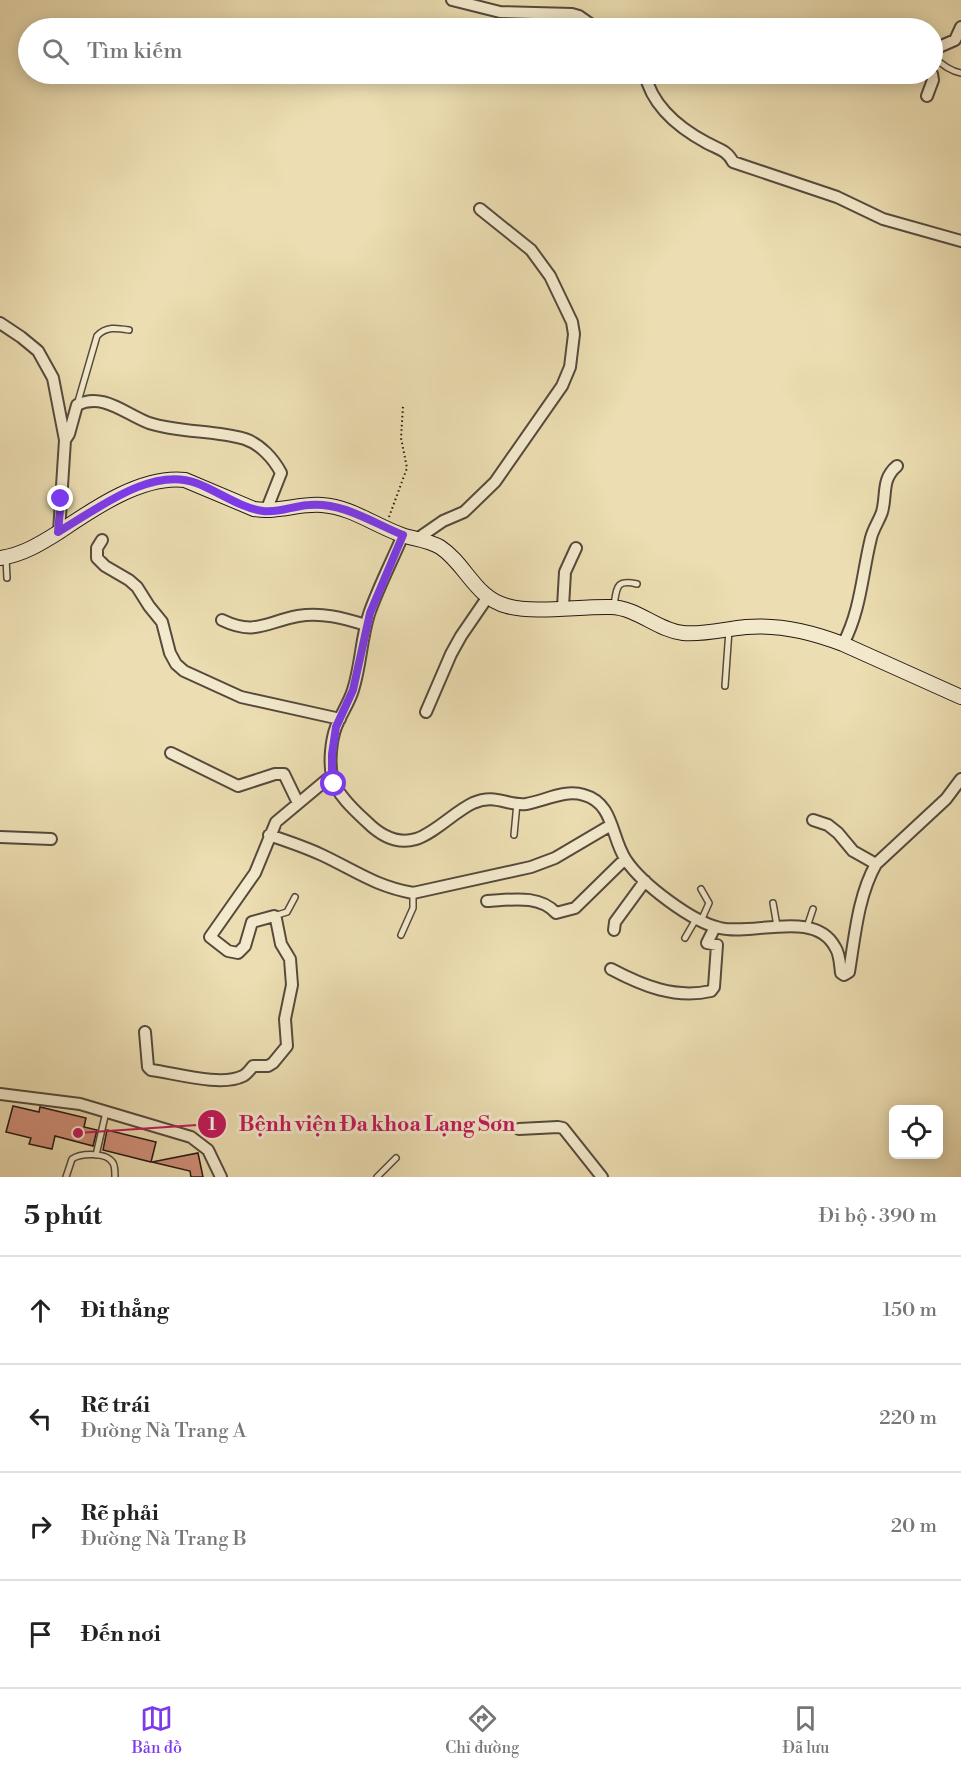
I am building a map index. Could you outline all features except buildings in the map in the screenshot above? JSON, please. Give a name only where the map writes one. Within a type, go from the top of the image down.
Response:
[{"type":"street","points":[[452,0],[500,12],[572,14],[582,18]]},
{"type":"street","points":[[943,46],[955,40],[961,27]]},
{"type":"street","points":[[649,84],[658,103],[672,119],[707,143],[727,152],[733,162],[837,197],[883,219],[961,241]]},
{"type":"street","points":[[927,96],[932,84]]},
{"type":"street","points":[[417,538],[443,521],[464,512],[495,482],[562,387],[570,367],[573,328],[550,276],[531,250],[480,209]]},
{"type":"street","points":[[0,323],[38,351],[46,364],[53,378],[65,440]]},
{"type":"street","points":[[58,532],[65,440],[77,405],[92,399],[150,423],[246,439],[261,448],[278,465],[281,473],[266,511]]},
{"type":"street","points":[[843,644],[857,614],[872,535],[883,509],[887,477],[897,466]]},
{"type":"street","points":[[3,557],[27,551],[128,492],[147,484],[175,479],[195,483],[254,509],[266,511],[308,505],[334,506],[361,515],[384,528],[441,548],[487,598],[497,603],[520,609],[614,607],[632,611],[669,630],[682,633],[756,626],[783,627],[843,644],[961,697]]},
{"type":"street","points":[[403,535],[366,625],[358,675],[334,735],[332,776],[334,784],[348,804],[378,833],[388,838],[403,841],[415,839],[472,804],[487,798],[525,804],[572,793],[581,794],[600,802],[625,859],[645,882],[699,920],[724,929],[777,926],[807,927],[821,932],[836,947],[841,973],[848,974],[861,905],[876,864],[946,799],[961,779]]},
{"type":"street","points":[[102,540],[97,548],[97,558],[137,587],[162,622],[170,653],[176,664],[184,671],[241,697],[340,719]]},
{"type":"street","points":[[563,607],[565,572],[576,548]]},
{"type":"street","points":[[426,712],[451,654],[487,598]]},
{"type":"street","points":[[222,620],[237,627],[254,627],[268,626],[299,616],[327,614],[366,625]]},
{"type":"street","points":[[171,753],[238,786],[275,774],[284,774],[298,803]]},
{"type":"street","points":[[145,1032],[148,1067],[152,1070],[205,1080],[244,1076],[253,1066],[263,1068],[273,1063],[286,1046],[285,1019],[292,986],[290,959],[281,944],[274,916],[252,922],[245,946],[238,953],[228,951],[210,937],[255,873],[276,822],[332,776]]},
{"type":"street","points":[[813,820],[828,825],[853,850],[876,864]]},
{"type":"street","points":[[269,835],[325,856],[369,881],[413,893],[531,867],[555,858],[611,825]]},
{"type":"street","points":[[0,837],[51,839]]},
{"type":"street","points":[[487,901],[534,900],[556,913],[567,911],[575,908],[625,859]]},
{"type":"street","points":[[614,930],[615,922],[645,882]]},
{"type":"street","points":[[611,969],[631,980],[674,993],[692,995],[711,991],[714,987],[717,945],[707,943],[715,927]]},
{"type":"street","points":[[0,1094],[58,1100],[191,1137],[199,1141],[214,1159],[221,1177]]},
{"type":"street","points":[[519,1129],[558,1126],[563,1128],[602,1177]]},
{"type":"lane","points":[[943,64],[953,71],[961,73]]},
{"type":"lane","points":[[77,405],[97,336],[101,332],[114,328],[129,330]]},
{"type":"lane","points":[[3,557],[7,578]]},
{"type":"lane","points":[[614,607],[617,588],[621,583],[626,581],[637,584]]},
{"type":"lane","points":[[725,686],[729,629]]},
{"type":"lane","points":[[514,835],[517,803]]},
{"type":"lane","points":[[685,938],[709,903],[701,889]]},
{"type":"lane","points":[[401,935],[413,908],[413,893]]},
{"type":"lane","points":[[274,916],[287,912],[295,897]]},
{"type":"lane","points":[[773,903],[777,926]]},
{"type":"lane","points":[[807,927],[813,909]]},
{"type":"lane","points":[[96,1155],[106,1112]]},
{"type":"lane","points":[[66,1177],[72,1159],[84,1153],[109,1159],[113,1163],[115,1177]]},
{"type":"lane","points":[[376,1177],[396,1158]]},
{"type":"path","points":[[384,528],[403,485],[407,468],[401,438],[403,406]]},
{"type":"place","name":"Bệnh viện Đa khoa Lạng Sơn","points":[[78,1133]]},
{"type":"route","points":[[61,499],[58,532],[128,492],[147,484],[175,479],[195,483],[254,509],[266,511],[308,505],[334,506],[361,515],[403,535],[370,613],[358,675],[345,712],[336,727],[332,754],[334,784]]}]
